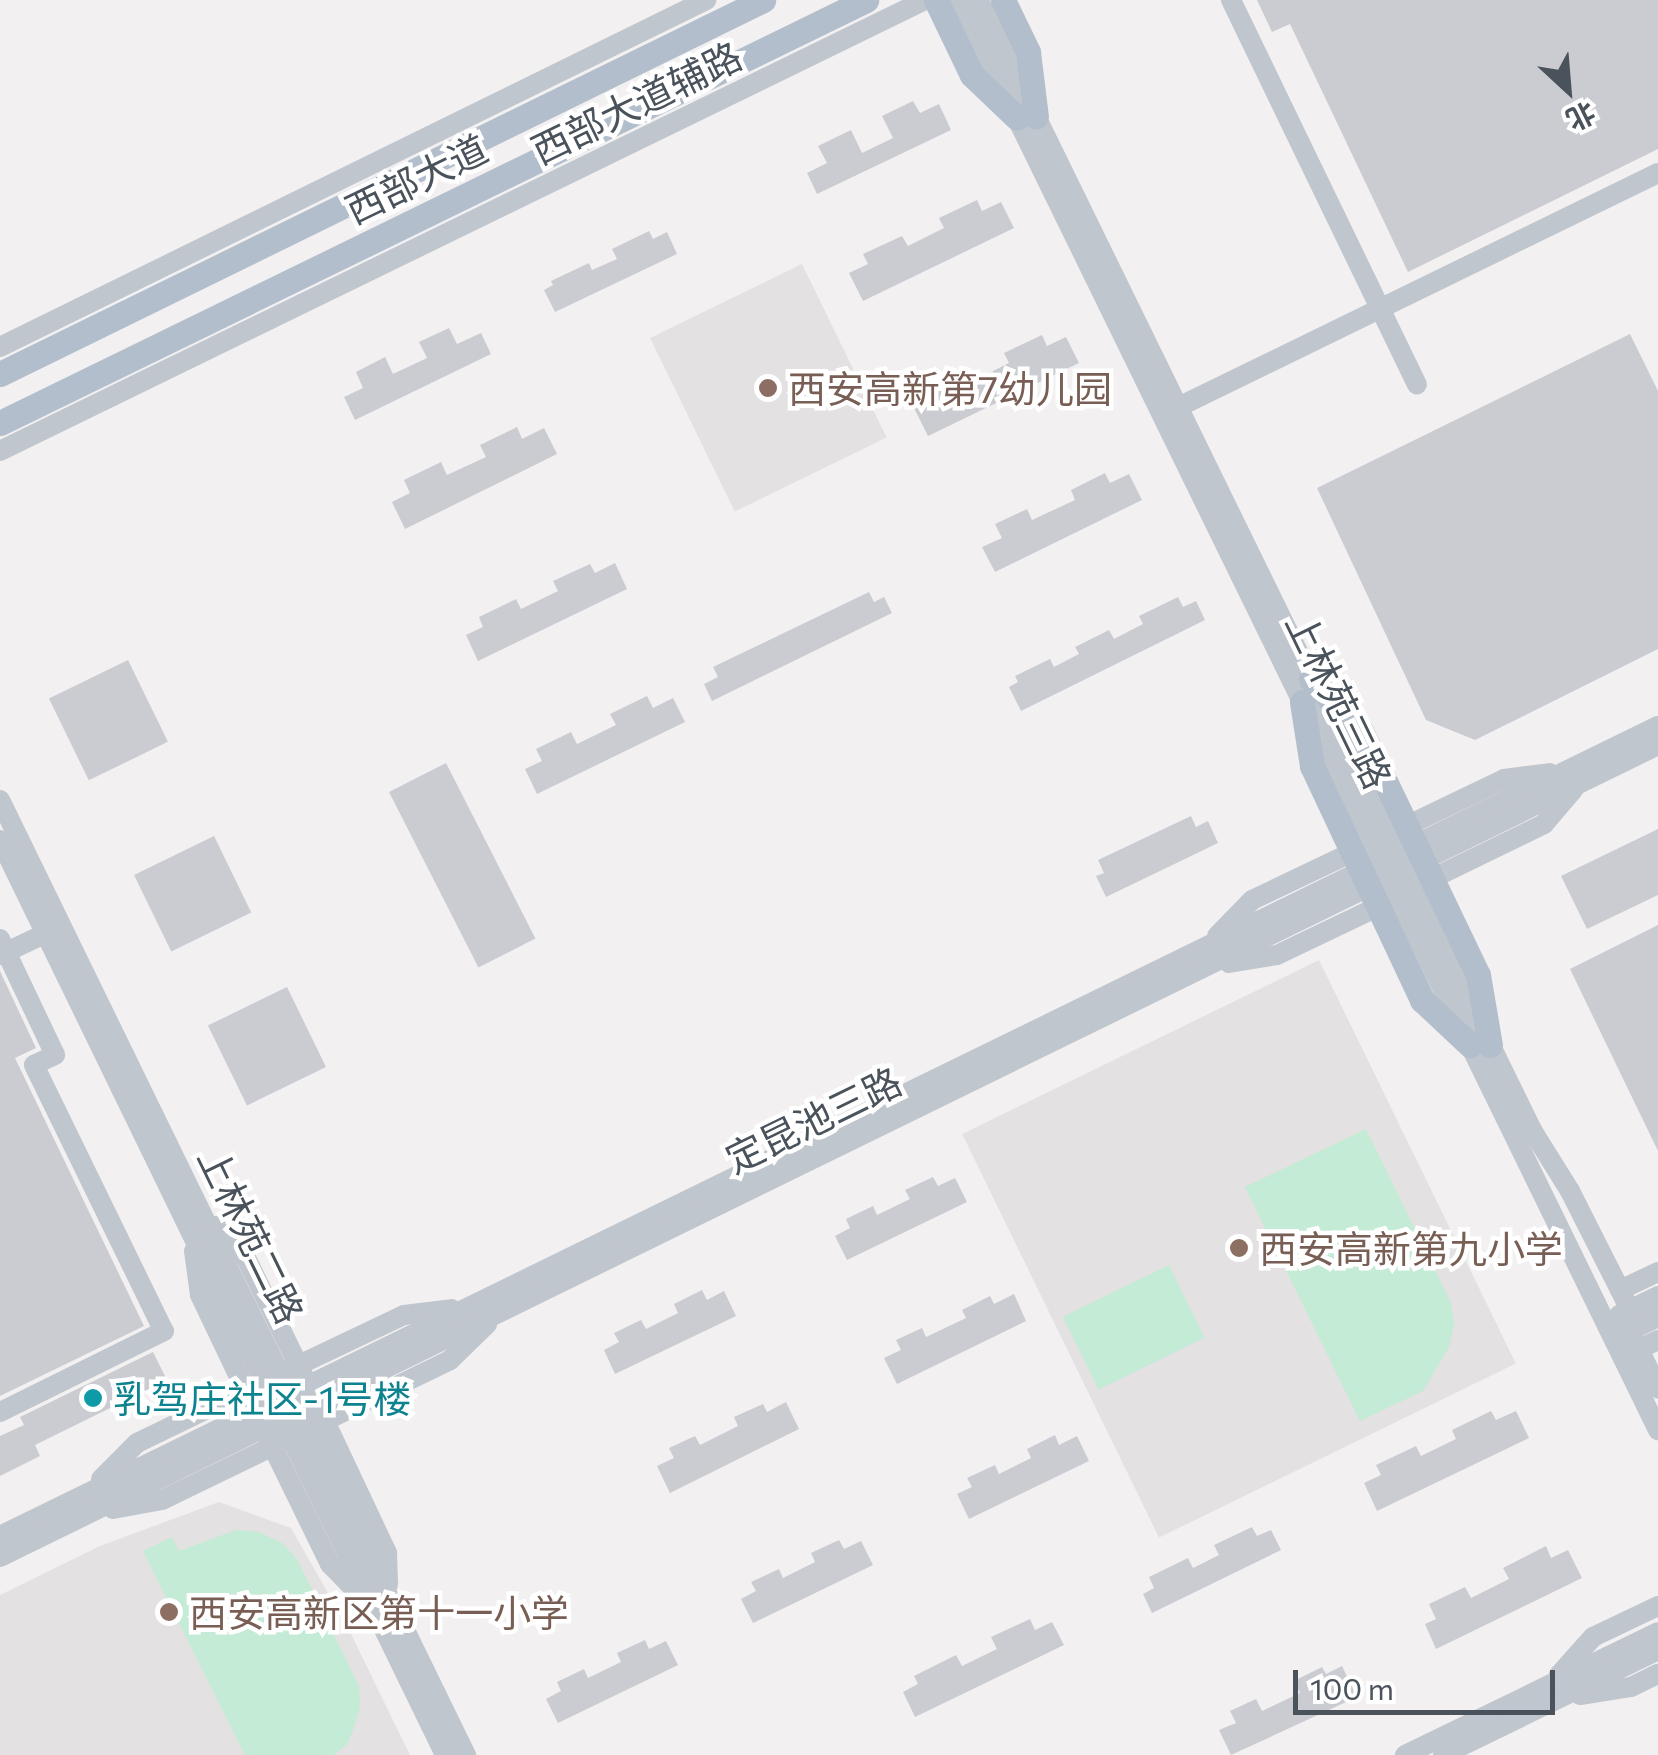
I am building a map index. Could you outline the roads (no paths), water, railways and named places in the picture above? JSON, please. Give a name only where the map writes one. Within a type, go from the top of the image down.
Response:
[{"type":"main road","name":"西部大道","points":[[0,374],[763,0]]},
{"type":"main road","name":"西部大道","points":[[0,424],[866,0]]},
{"type":"main road","points":[[936,0],[972,75],[1026,118]]},
{"type":"main road","points":[[1003,0],[1028,52],[1026,118]]},
{"type":"main road","points":[[1306,690],[1362,731],[1422,1000],[1480,1045]]},
{"type":"main road","points":[[1306,690],[1312,766],[1478,975],[1480,1045]]},
{"type":"street","name":"西部大道辅路","points":[[0,347],[706,0]]},
{"type":"street","name":"西部大道辅路","points":[[0,451],[925,0]]},
{"type":"street","name":"上林苑三路","points":[[959,0],[1026,118],[1306,690]]},
{"type":"street","name":"上林苑三路","points":[[979,0],[1026,118]]},
{"type":"street","points":[[1230,0],[1418,384]]},
{"type":"street","points":[[1170,412],[1658,173]]},
{"type":"street","name":"定昆池三路","points":[[0,1536],[86,1504],[290,1415],[1573,777],[1658,726]]},
{"type":"street","name":"定昆池三路","points":[[1573,777],[1658,745]]},
{"type":"street","points":[[1206,957],[1252,900],[1544,824],[1573,777]]},
{"type":"street","name":"上林苑二路","points":[[0,800],[54,930],[192,1234],[272,1378]]},
{"type":"street","name":"上林苑二路","points":[[0,840],[54,930],[200,1209],[272,1378],[381,1602],[446,1755]]},
{"type":"street","points":[[0,1412],[164,1331],[34,1065],[55,1055],[2,949],[54,930]]},
{"type":"street","name":"定昆池三路","points":[[290,1415],[469,1307],[1206,957]]},
{"type":"street","points":[[1480,1045],[1658,1388]]},
{"type":"street","points":[[1480,1045],[1628,1326],[1658,1430]]},
{"type":"street","points":[[1628,1326],[1658,1272]]},
{"type":"street","points":[[1628,1326],[1658,1296]]},
{"type":"street","points":[[86,1504],[137,1444],[404,1315],[469,1307]]},
{"type":"street","points":[[1628,1326],[1658,1317]]},
{"type":"street","points":[[272,1378],[290,1415],[330,1564],[381,1602]]},
{"type":"street","name":"定昆池三路","points":[[0,1557],[86,1504]]},
{"type":"street","name":"上林苑二路","points":[[381,1602],[466,1755]]},
{"type":"street","points":[[1555,1691],[1592,1637],[1658,1606]]},
{"type":"street","points":[[1443,1755],[1658,1632]]},
{"type":"street","points":[[1404,1755],[1658,1650]]},
{"type":"street","points":[[1555,1691],[1631,1687],[1658,1674]]},
{"type":"place","name":"西安高新第7幼儿园","points":[[768,388]]},
{"type":"place","name":"西安高新第九小学","points":[[1239,1248]]},
{"type":"place","name":"乳驾庄社区-1号楼","points":[[93,1398]]},
{"type":"place","name":"西安高新区第十一小学","points":[[169,1612]]}]
